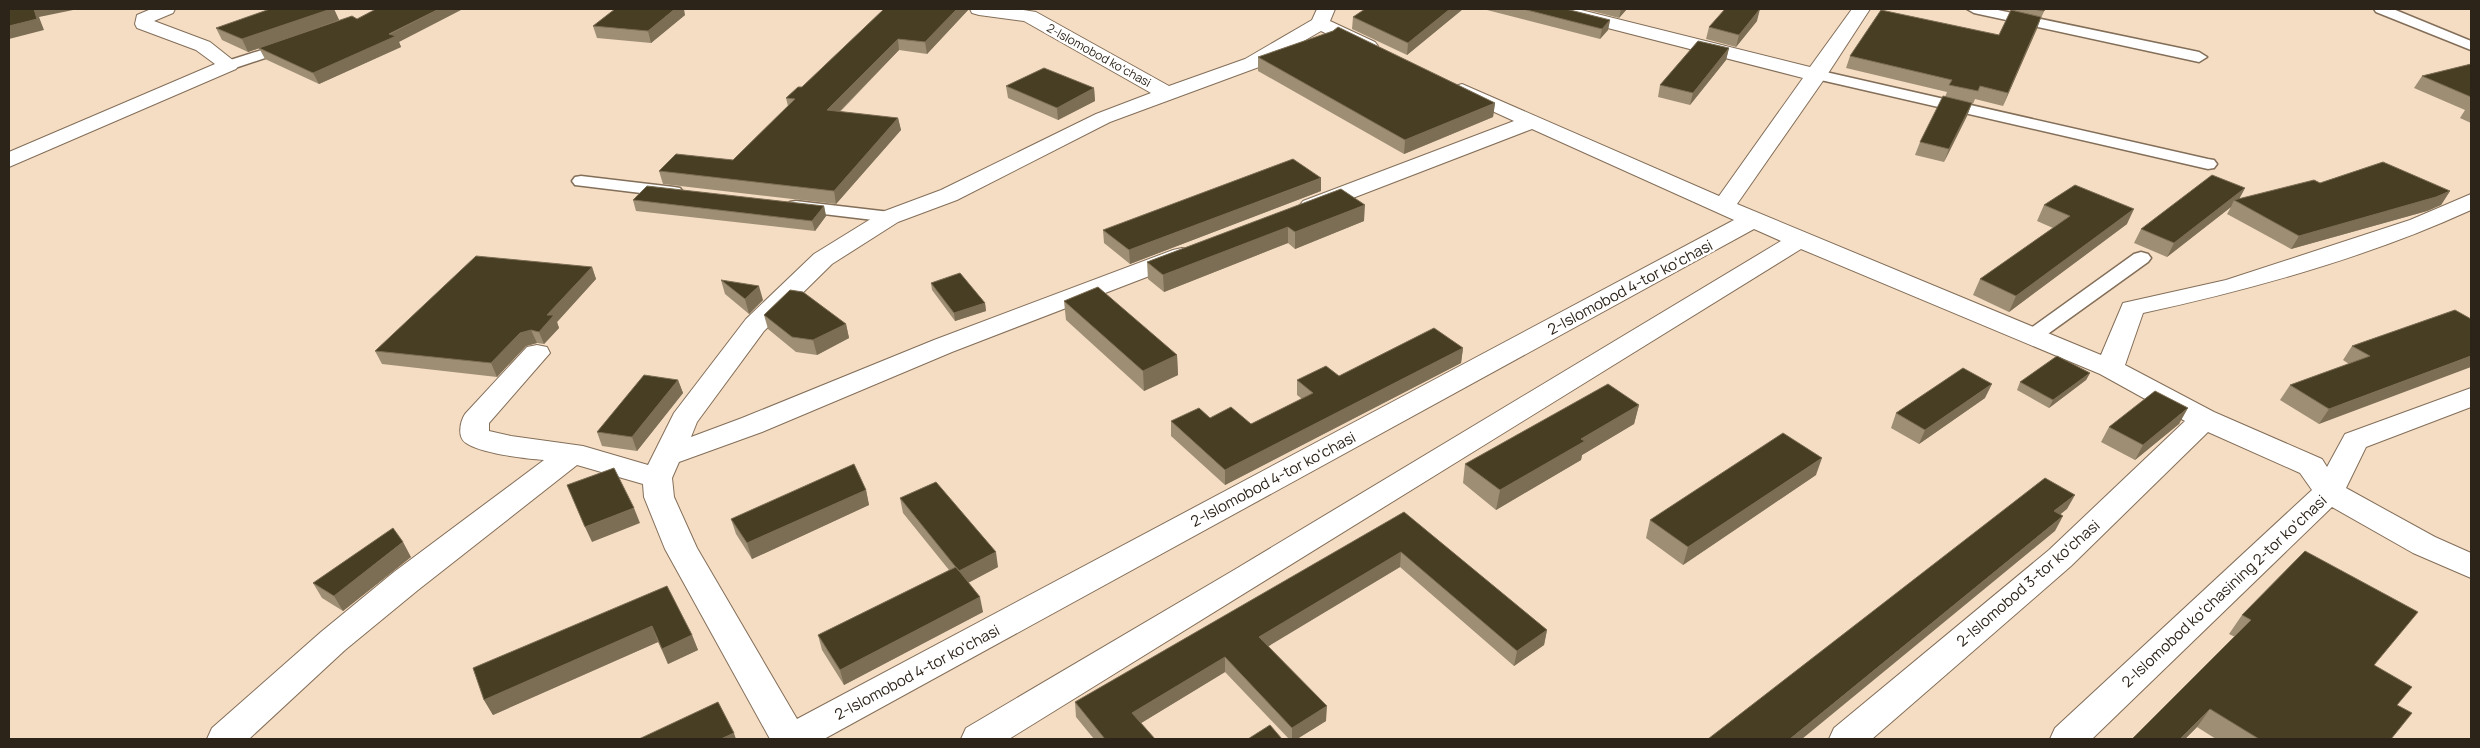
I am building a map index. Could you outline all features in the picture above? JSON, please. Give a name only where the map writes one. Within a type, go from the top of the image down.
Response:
[{"type":"street","points":[[9,160],[229,66],[203,46],[144,24],[144,19],[166,9]]},
{"type":"street","name":"2-Islomobod koʻchasi","points":[[979,9],[1033,13],[1168,94]]},
{"type":"street","points":[[1556,9],[1817,75]]},
{"type":"street","points":[[1723,207],[1862,9]]},
{"type":"street","points":[[661,477],[684,420],[755,325],[823,259],[890,218],[949,195],[1102,118],[1252,62],[1323,16],[1390,56]]},
{"type":"street","points":[[1443,81],[1530,122],[1798,240],[2110,368],[2204,419],[2310,466],[2329,492],[2355,441],[2471,397]]},
{"type":"street","points":[[1288,214],[1530,122]]},
{"type":"street","points":[[2110,368],[2132,308],[2232,286],[2418,225],[2471,201]]},
{"type":"street","name":"2-Islomobod 4-tor koʻchasi","points":[[661,477],[681,549],[791,739],[1754,219]]},
{"type":"street","points":[[979,739],[1255,574],[1798,240]]},
{"type":"street","points":[[537,353],[474,422],[474,436],[491,443],[572,454],[661,477],[752,425],[943,346],[1204,247]]},
{"type":"street","name":"2-Islomobod 3-tor koʻchasi","points":[[1847,739],[2060,558],[2204,419]]},
{"type":"street","points":[[225,739],[333,641],[391,593],[572,454]]},
{"type":"street","name":"2-Islomobod koʻchasining 2-tor koʻchasi","points":[[2068,739],[2329,492],[2424,546],[2471,566]]},
{"type":"lane","points":[[1974,9],[2199,57]]},
{"type":"lane","points":[[2379,9],[2471,46]]},
{"type":"lane","points":[[229,66],[305,40]]},
{"type":"lane","points":[[1817,75],[2208,164]]},
{"type":"lane","points":[[581,181],[687,194]]},
{"type":"lane","points":[[774,204],[890,218]]},
{"type":"lane","points":[[2031,337],[2141,258]]},
{"type":"building","points":[[9,9],[34,9],[37,19],[9,26]]},
{"type":"building","points":[[270,9],[331,9],[242,39],[216,28]]},
{"type":"building","points":[[376,9],[439,9],[389,34],[396,36],[313,73],[259,48],[352,16],[357,19]]},
{"type":"building","points":[[615,9],[675,9],[648,31],[593,26]]},
{"type":"building","points":[[884,9],[957,9],[925,42],[898,39],[827,110],[898,118],[834,191],[659,171],[676,154],[733,160],[795,99],[786,98],[798,87],[802,87]]},
{"type":"building","points":[[1365,9],[1450,9],[1408,43],[1353,17]]},
{"type":"building","points":[[1523,9],[1566,9],[1610,20],[1602,29]]},
{"type":"building","points":[[1725,9],[1760,9],[1739,35],[1709,27]]},
{"type":"building","points":[[1881,10],[1999,35],[2011,10],[2041,17],[2008,93],[1980,86],[1978,91],[1949,85],[1952,80],[1850,56]]},
{"type":"building","points":[[1338,27],[1495,103],[1405,140],[1258,57],[1333,31]]},
{"type":"building","points":[[1698,41],[1729,48],[1693,93],[1660,85]]},
{"type":"building","points":[[2471,64],[2471,97],[2422,76]]},
{"type":"building","points":[[1044,68],[1094,88],[1057,108],[1006,86]]},
{"type":"building","points":[[1943,96],[1972,103],[1949,149],[1920,142]]},
{"type":"building","points":[[1293,159],[1321,178],[1129,250],[1103,230]]},
{"type":"building","points":[[2383,162],[2450,191],[2436,197],[2299,236],[2234,200],[2314,180],[2320,183]]},
{"type":"building","points":[[2212,175],[2245,188],[2174,243],[2141,229]]},
{"type":"building","points":[[2075,185],[2134,209],[2016,296],[1980,279],[2070,216],[2044,205]]},
{"type":"building","points":[[647,186],[824,206],[812,221],[633,200]]},
{"type":"building","points":[[1341,189],[1365,205],[1295,232],[1288,227],[1163,275],[1147,262]]},
{"type":"building","points":[[476,256],[592,267],[547,315],[554,315],[539,332],[531,330],[520,333],[491,363],[375,351]]},
{"type":"building","points":[[960,273],[985,303],[954,313],[931,283]]},
{"type":"building","points":[[721,280],[759,286],[745,299]]},
{"type":"building","points":[[1098,287],[1177,355],[1143,371],[1064,301]]},
{"type":"building","points":[[790,290],[803,292],[846,324],[813,340],[792,337],[764,315]]},
{"type":"building","points":[[2455,310],[2471,319],[2471,356],[2329,409],[2290,385],[2370,356],[2352,346]]},
{"type":"building","points":[[1434,328],[1463,348],[1225,470],[1171,421],[1199,408],[1210,418],[1231,407],[1251,424],[1313,393],[1297,380],[1326,366],[1339,376]]},
{"type":"building","points":[[2057,356],[2090,373],[2053,400],[2020,382]]},
{"type":"building","points":[[1963,368],[1992,384],[1925,430],[1896,413]]},
{"type":"building","points":[[644,375],[678,380],[632,437],[597,432]]},
{"type":"building","points":[[1608,384],[1639,405],[1581,439],[1585,441],[1500,490],[1465,464]]},
{"type":"building","points":[[2155,391],[2188,408],[2143,445],[2109,427]]},
{"type":"building","points":[[1783,433],[1822,458],[1688,547],[1650,520]]},
{"type":"building","points":[[854,464],[866,490],[747,543],[731,519]]},
{"type":"building","points":[[614,468],[634,508],[585,527],[567,485]]},
{"type":"building","points":[[2045,478],[2075,495],[2054,511],[2063,516],[1790,739],[1708,739]]},
{"type":"building","points":[[936,482],[996,552],[959,571],[900,498]]},
{"type":"building","points":[[1404,512],[1547,630],[1517,651],[1401,552],[1259,637],[1327,706],[1292,728],[1225,657],[1132,713],[1155,739],[1105,739],[1075,702]]},
{"type":"building","points":[[393,528],[403,542],[334,596],[313,583]]},
{"type":"building","points":[[2305,551],[2418,612],[2374,665],[2412,687],[2397,705],[2412,713],[2391,739],[2259,739],[2210,709],[2180,739],[2132,739],[2251,620],[2242,615]]},
{"type":"building","points":[[956,567],[980,597],[840,670],[818,635]]},
{"type":"building","points":[[667,586],[692,635],[662,649],[652,626],[484,700],[473,668]]},
{"type":"building","points":[[718,702],[734,733],[721,739],[639,739]]},
{"type":"building","points":[[1270,725],[1282,739],[1248,739]]}]
